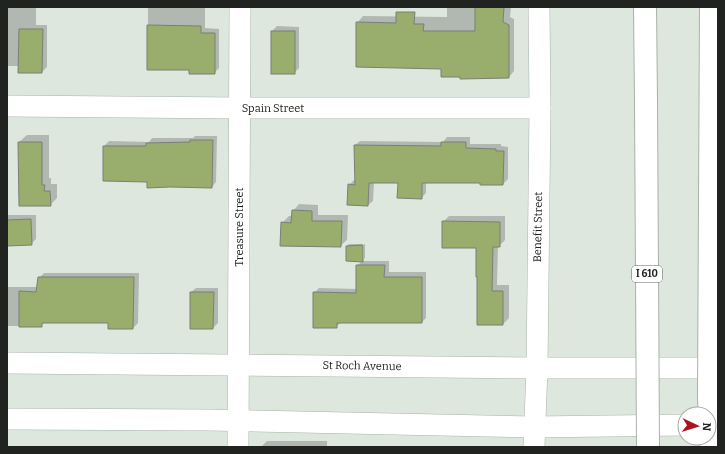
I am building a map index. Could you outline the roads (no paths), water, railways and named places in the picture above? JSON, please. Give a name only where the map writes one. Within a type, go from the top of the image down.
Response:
[{"type":"highway","points":[[640,7],[645,52]]},
{"type":"highway","name":"I 610","points":[[645,7],[648,447]]},
{"type":"highway","points":[[710,447],[711,7]]},
{"type":"street","name":"Treasure Street","points":[[238,447],[240,7]]},
{"type":"street","name":"Benefit Street","points":[[534,437],[540,108],[539,7]]},
{"type":"street","name":"Spain Street","points":[[7,106],[540,108]]},
{"type":"street","name":"St Roch Avenue","points":[[7,363],[536,368],[718,368]]},
{"type":"street","points":[[7,419],[239,421],[534,437],[677,426]]}]
